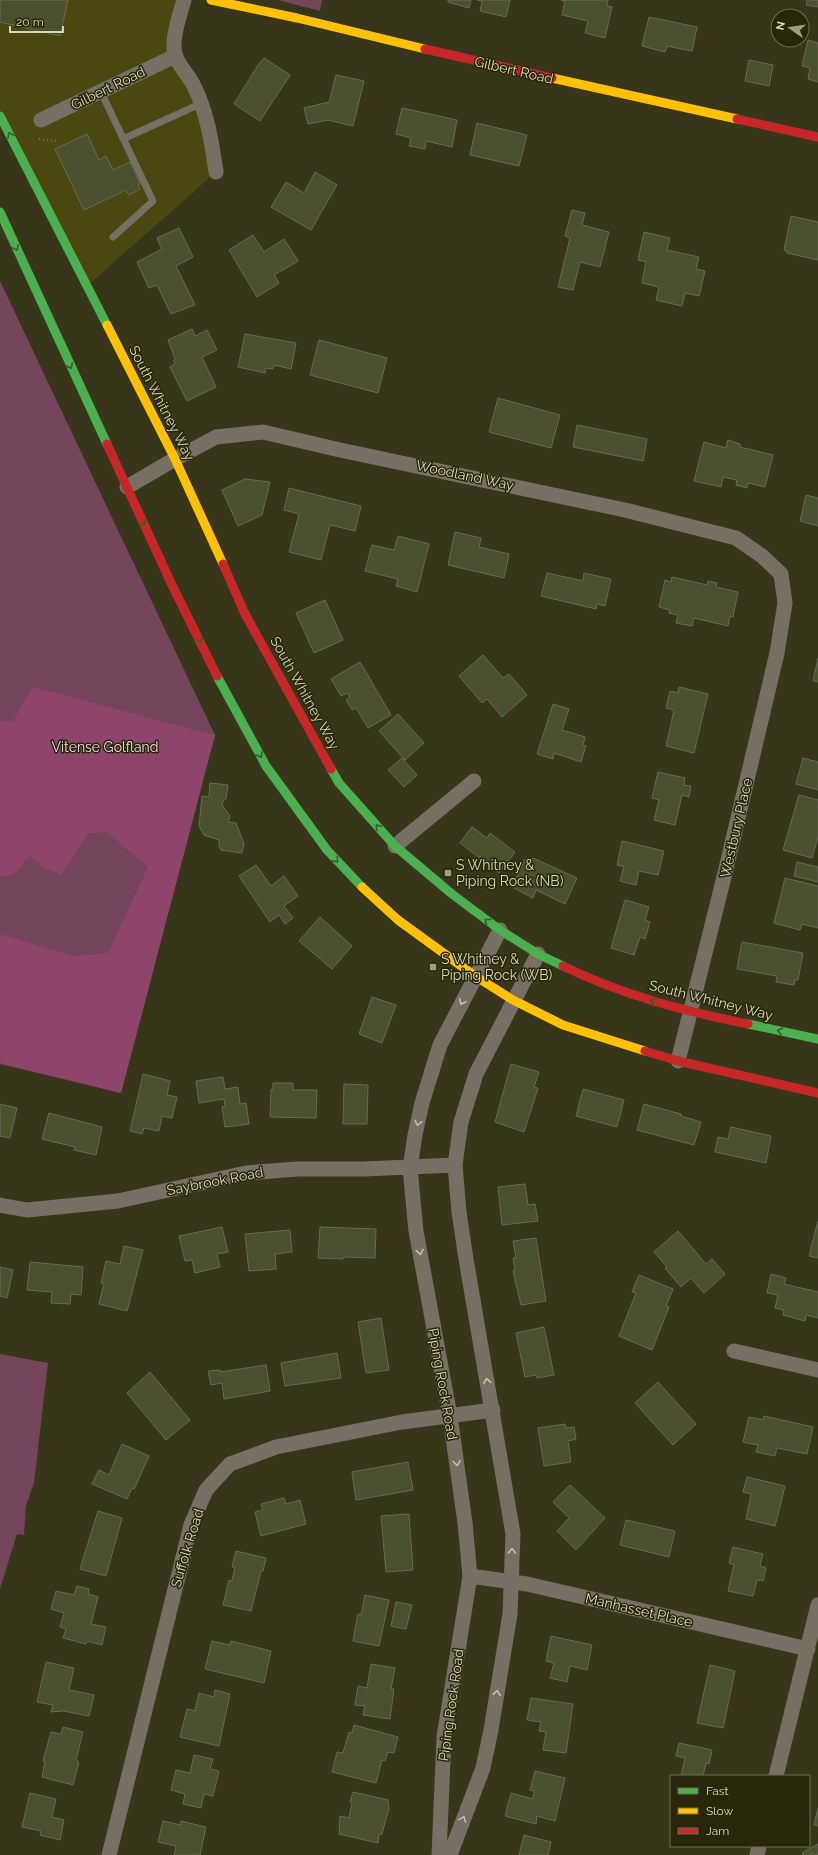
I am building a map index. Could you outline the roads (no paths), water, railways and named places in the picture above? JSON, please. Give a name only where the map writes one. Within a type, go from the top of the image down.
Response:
[{"type":"main road","name":"Gilbert Road","points":[[210,0],[272,12],[563,81],[818,137]]},
{"type":"main road","name":"South Whitney Way","points":[[0,116],[175,459],[245,614],[287,692],[339,783],[395,846],[452,894],[500,930],[538,954],[571,970],[639,997],[691,1012],[818,1039]]},
{"type":"main road","points":[[0,212],[172,585],[232,705],[266,766],[327,850],[358,884],[398,920],[475,976],[513,1000],[563,1025],[678,1061],[818,1093]]},
{"type":"street","points":[[184,0],[174,45],[175,56],[194,86],[211,139],[216,172]]},
{"type":"street","name":"Gilbert Road","points":[[41,120],[175,56]]},
{"type":"street","name":"Woodland Way","points":[[127,487],[216,437],[263,432],[340,450],[618,508],[736,538],[762,556],[781,574],[784,594]]},
{"type":"street","name":"Westbury Place","points":[[678,1061],[777,653],[785,603],[784,594]]},
{"type":"street","points":[[395,846],[474,781]]},
{"type":"street","name":"Piping Rock Road","points":[[439,1855],[444,1737],[470,1576],[465,1523],[450,1416],[416,1231],[410,1168],[422,1103],[440,1045],[500,930]]},
{"type":"street","points":[[450,1855],[484,1760],[491,1730],[510,1614],[513,1534],[465,1252],[459,1212],[455,1165],[461,1122],[476,1074],[538,954]]},
{"type":"street","name":"Saybrook Road","points":[[0,1205],[27,1210],[118,1201],[246,1173],[297,1169],[410,1168],[455,1165]]},
{"type":"street","points":[[734,1351],[818,1370]]},
{"type":"street","name":"Suffolk Road","points":[[109,1855],[189,1533],[206,1490],[230,1464],[276,1447],[402,1422],[493,1410]]},
{"type":"street","name":"Manhasset Place","points":[[470,1576],[512,1582],[808,1649]]},
{"type":"street","points":[[776,1775],[818,1605]]},
{"type":"lane","points":[[101,92],[153,201],[113,237]]},
{"type":"lane","points":[[123,139],[200,104]]},
{"type":"place","name":"S Whitney & Piping Rock (NB)","points":[[448,873]]},
{"type":"place","name":"S Whitney & Piping Rock (WB)","points":[[433,967]]},
{"type":"park label","name":"Vitense Golfland","points":[[105,747]]}]
